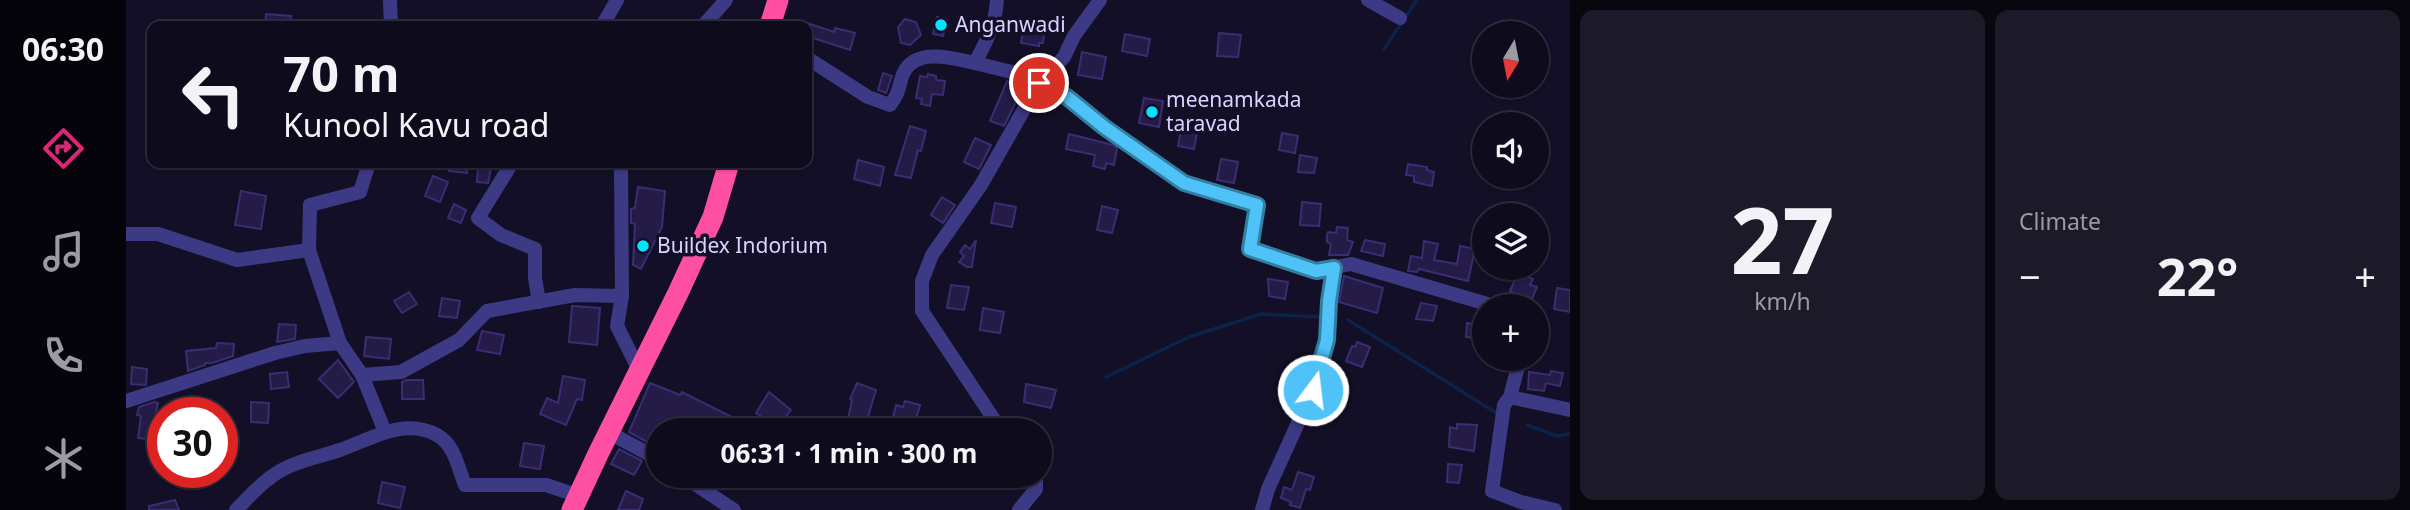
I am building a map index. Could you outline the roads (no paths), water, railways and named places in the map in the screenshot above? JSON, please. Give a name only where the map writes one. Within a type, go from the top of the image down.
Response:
[{"type":"highway","points":[[772,21],[778,0]]},
{"type":"highway","points":[[576,503],[713,217],[728,168]]},
{"type":"street","points":[[390,0],[391,21]]},
{"type":"street","points":[[604,21],[617,0]]},
{"type":"street","points":[[707,21],[726,0]]},
{"type":"street","points":[[975,63],[990,37],[996,19],[997,0]]},
{"type":"street","points":[[993,418],[922,311],[922,281],[932,256],[981,185],[1039,83],[1064,57],[1074,36],[1100,0]]},
{"type":"street","points":[[1368,0],[1400,18]]},
{"type":"street","points":[[812,61],[868,97],[890,105],[912,62],[922,58],[947,57],[1016,73],[1067,97],[1112,133],[1184,183],[1257,205],[1250,249],[1316,271],[1351,264],[1472,300]]},
{"type":"street","points":[[367,168],[360,192],[310,205],[309,250],[340,344],[362,375],[385,432]]},
{"type":"street","points":[[509,168],[478,218],[501,235],[536,249],[534,278],[539,302]]},
{"type":"street","points":[[621,168],[622,296],[617,326],[639,370]]},
{"type":"street","points":[[126,234],[158,234],[237,260],[309,250]]},
{"type":"street","points":[[1262,510],[1268,489],[1313,390],[1327,340],[1334,268]]},
{"type":"street","points":[[362,375],[401,372],[459,340],[488,311],[575,295],[622,296]]},
{"type":"street","points":[[126,401],[275,353],[305,346],[340,344]]},
{"type":"street","points":[[1517,371],[1510,397],[1504,405],[1492,491],[1521,502],[1555,510]]},
{"type":"street","points":[[1510,397],[1570,410]]},
{"type":"street","points":[[236,510],[271,477],[295,464],[385,432],[416,428],[436,435],[448,444],[465,485],[546,485],[576,503]]},
{"type":"street","points":[[608,432],[646,453]]},
{"type":"street","points":[[701,488],[734,510]]},
{"type":"street","points":[[1019,510],[1037,488]]},
{"type":"waterway","points":[[1384,49],[1417,0]]},
{"type":"waterway","points":[[1106,377],[1189,337],[1261,314],[1321,317]]},
{"type":"waterway","points":[[1348,320],[1498,414]]},
{"type":"waterway","points":[[1527,425],[1557,436],[1570,434]]},
{"type":"place","name":"Anganwadi","points":[[941,25]]},
{"type":"place","name":"meenamkada taravad","points":[[1152,112]]},
{"type":"place","name":"Buildex Indorium","points":[[643,246]]}]
